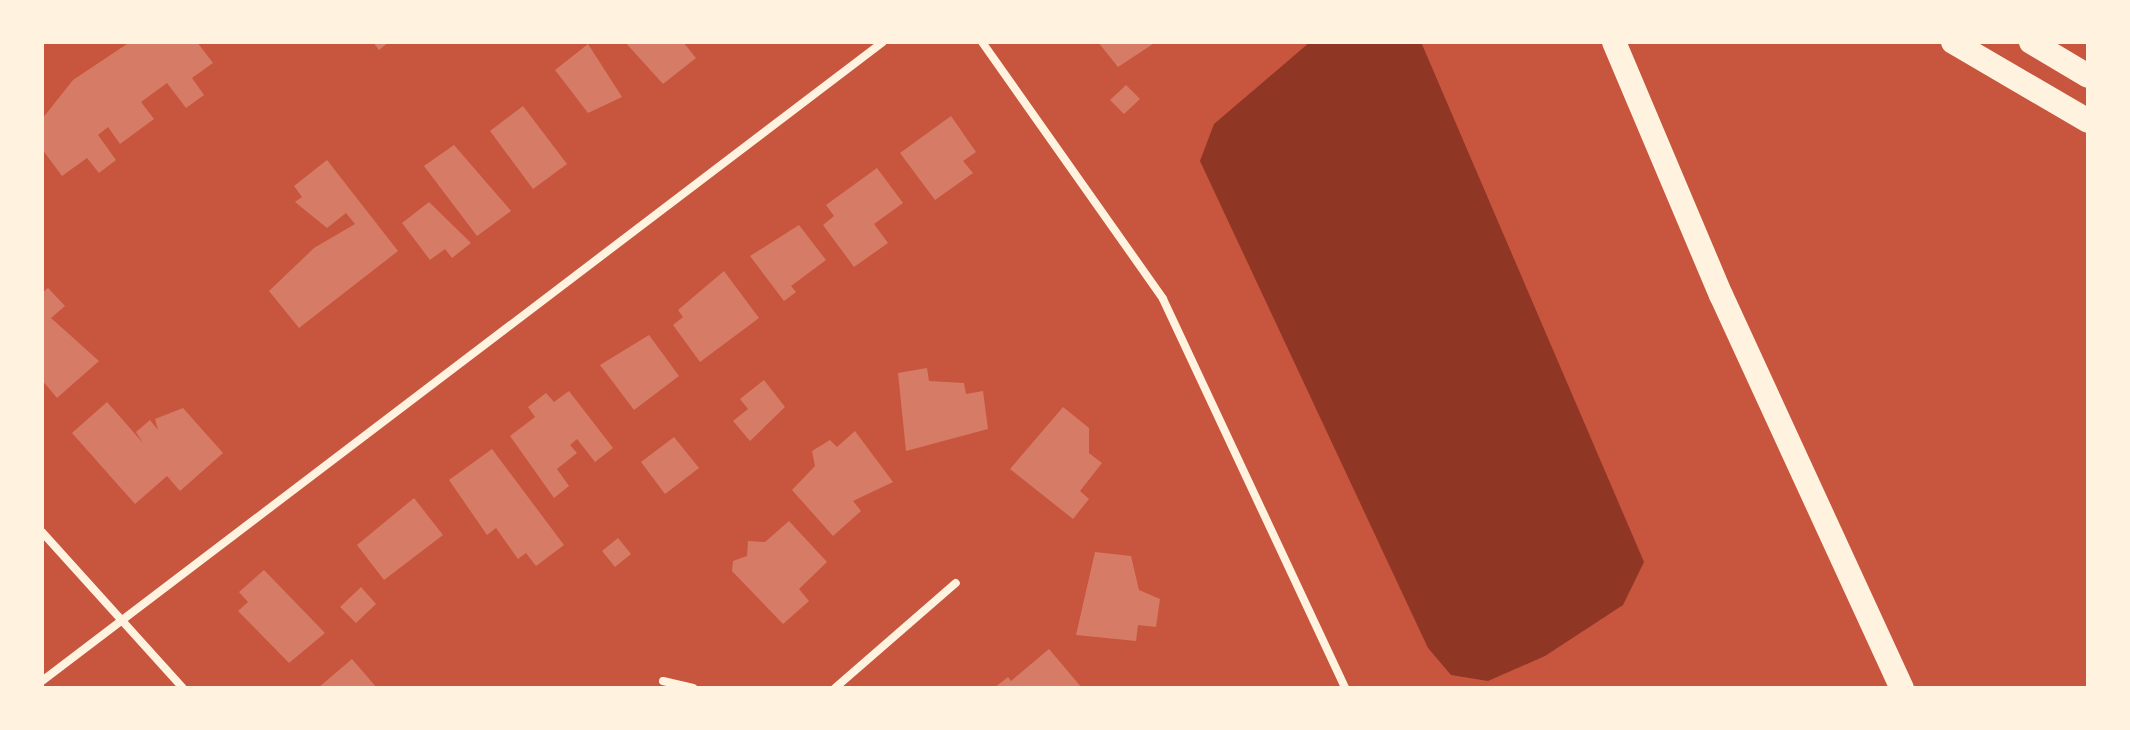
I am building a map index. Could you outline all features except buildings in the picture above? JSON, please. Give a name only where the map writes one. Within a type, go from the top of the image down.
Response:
[{"type":"highway","points":[[1614,42],[1721,295],[1902,688]]},
{"type":"highway","points":[[1953,42],[2088,121]]},
{"type":"highway","points":[[2031,42],[2088,76]]},
{"type":"street","points":[[42,681],[883,42]]},
{"type":"street","points":[[982,42],[1163,299],[1345,688]]},
{"type":"street","points":[[42,532],[183,688]]},
{"type":"street","points":[[835,688],[956,583]]},
{"type":"street","points":[[663,681],[693,688]]},
{"type":"shaded area","points":[[1310,42],[1421,42],[1644,562],[1623,605],[1545,656],[1488,681],[1451,675],[1428,648],[1200,161],[1214,124]]}]
